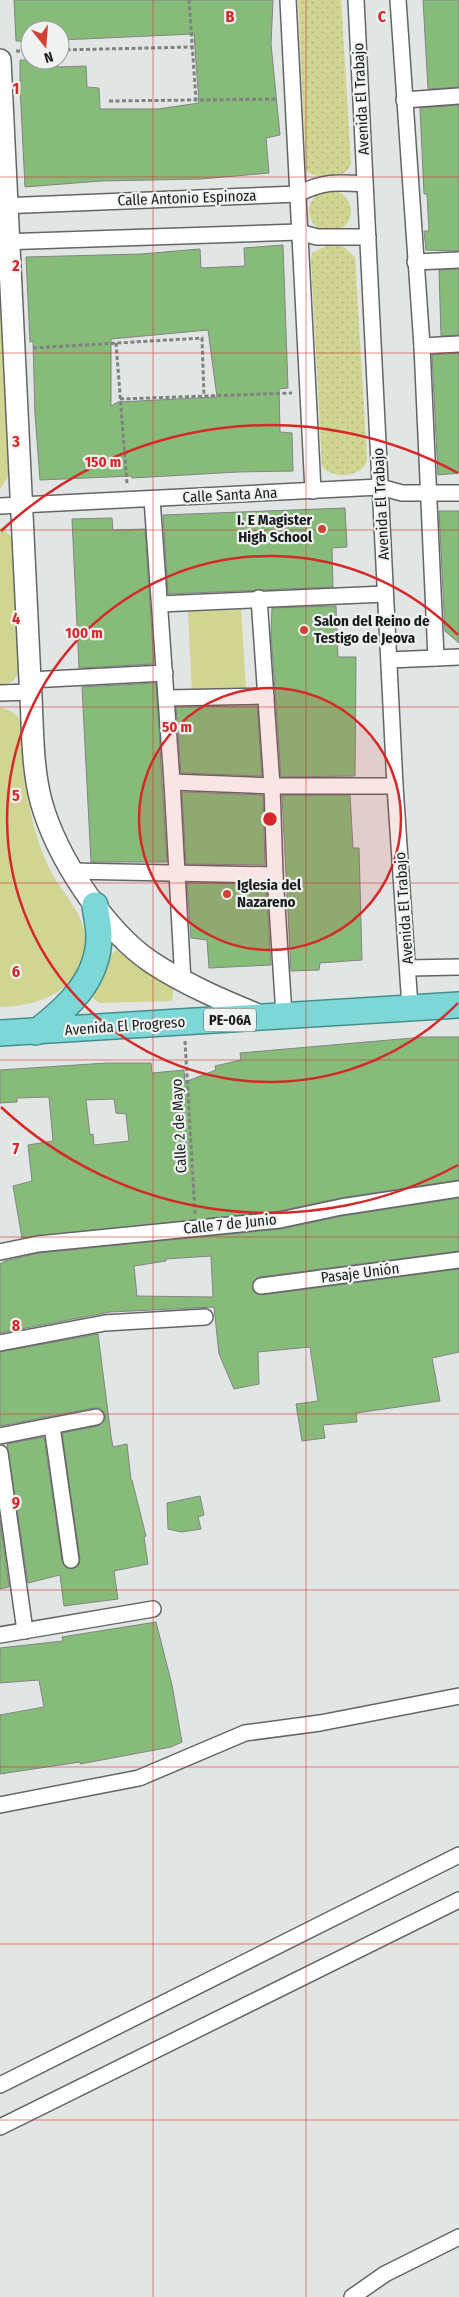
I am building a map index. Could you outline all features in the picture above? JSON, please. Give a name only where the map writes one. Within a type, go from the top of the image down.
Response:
[{"type":"highway","points":[[36,1032],[77,997],[89,978],[96,957],[99,937],[95,905]]},
{"type":"highway","name":"Avenida El Progreso","points":[[0,1033],[459,1005]]},
{"type":"main road","points":[[0,60],[4,242],[14,348],[31,686],[37,776],[41,800],[52,834],[71,871],[95,905],[126,940],[149,960],[183,982],[214,997],[275,1016]]},
{"type":"street","points":[[288,0],[313,491]]},
{"type":"street","name":"Avenida El Trabajo","points":[[356,0],[395,786],[410,1007]]},
{"type":"street","points":[[398,0],[422,346],[436,658]]},
{"type":"street","points":[[404,100],[459,96]]},
{"type":"street","name":"Calle Antonio Espinoza","points":[[4,206],[298,194],[313,186],[332,181],[365,184]]},
{"type":"street","points":[[4,242],[299,232],[317,237],[368,237]]},
{"type":"street","points":[[415,262],[459,260]]},
{"type":"street","points":[[422,346],[459,344]]},
{"type":"street","name":"Calle Santa Ana","points":[[0,506],[380,487],[402,493],[459,493]]},
{"type":"street","points":[[152,498],[167,698],[183,982]]},
{"type":"street","points":[[160,604],[259,598],[385,594]]},
{"type":"street","points":[[259,598],[272,786],[275,1016]]},
{"type":"street","points":[[389,660],[459,657]]},
{"type":"street","points":[[0,693],[31,686],[165,673]]},
{"type":"street","points":[[167,698],[266,696]]},
{"type":"street","points":[[172,782],[272,786],[395,786]]},
{"type":"street","points":[[71,871],[274,875]]},
{"type":"street","points":[[408,968],[459,967]]},
{"type":"street","name":"Calle 7 de Junio","points":[[0,1252],[38,1244],[280,1220],[341,1207],[459,1189]]},
{"type":"street","name":"Pasaje Unión","points":[[261,1286],[459,1260]]},
{"type":"street","points":[[0,1343],[105,1322],[205,1317]]},
{"type":"street","points":[[0,1436],[96,1417]]},
{"type":"street","points":[[52,1426],[71,1560]]},
{"type":"street","points":[[0,1453],[25,1631]]},
{"type":"street","points":[[0,1635],[153,1609]]},
{"type":"street","points":[[0,1805],[139,1778],[245,1733],[320,1723],[459,1696]]},
{"type":"street","points":[[0,2085],[459,1855]]},
{"type":"street","points":[[0,2127],[459,1900]]},
{"type":"street","points":[[352,2297],[385,2274],[459,2237]]},
{"type":"path","points":[[189,0],[196,100]]},
{"type":"path","points":[[70,50],[192,47]]},
{"type":"path","points":[[109,101],[293,98]]},
{"type":"path","points":[[14,348],[202,338],[204,396]]},
{"type":"path","points":[[116,343],[128,499]]},
{"type":"path","points":[[120,399],[308,392]]},
{"type":"path","name":"Calle 2 de Mayo","points":[[184,1023],[196,1227]]},
{"type":"green space","points":[[298,0],[341,0],[351,163],[344,173],[338,176],[317,176],[306,170]]},
{"type":"green space","points":[[330,190],[345,196],[351,211],[345,226],[330,232],[315,226],[309,211],[315,196]]},
{"type":"green space","points":[[342,245],[355,257],[367,459],[365,465],[360,470],[347,475],[333,473],[322,466],[311,261],[312,253],[326,246]]},
{"type":"green space","points":[[0,270],[10,474],[0,489]]},
{"type":"green space","points":[[0,527],[11,536],[15,546],[19,672],[13,681],[0,687]]},
{"type":"green space","points":[[241,609],[246,690],[192,693],[188,612]]},
{"type":"green space","points":[[0,707],[15,714],[21,722],[28,801],[36,833],[50,870],[74,906],[82,922],[85,949],[82,964],[74,978],[63,988],[49,997],[34,1002],[0,1007]]},
{"type":"green space","points":[[116,950],[174,986],[172,1001],[99,1003],[92,997],[109,957]]},
{"type":"building","points":[[14,0],[273,0],[271,44],[280,135],[266,138],[269,173],[201,179],[101,181],[25,187],[20,70],[70,70],[70,67],[86,66],[87,87],[99,88],[100,109],[158,109],[199,103],[194,34],[70,40],[70,20],[20,20],[20,41],[16,41]]},
{"type":"building","points":[[423,0],[459,0],[459,87],[428,89]]},
{"type":"building","points":[[459,105],[459,251],[426,250],[424,231],[429,231],[427,194],[424,194],[420,108]]},
{"type":"building","points":[[283,245],[288,388],[279,389],[280,432],[292,433],[293,471],[40,480],[35,414],[33,341],[30,342],[26,257],[141,254],[200,249],[201,268],[245,266],[244,248]],"holes":[[[208,330],[217,397],[118,402],[111,406],[111,339]]]},
{"type":"building","points":[[459,269],[459,335],[441,336],[439,270]]},
{"type":"building","points":[[459,353],[459,473],[438,475],[432,355]]},
{"type":"building","points":[[345,508],[347,547],[332,548],[333,587],[168,594],[163,515]]},
{"type":"building","points":[[439,511],[459,511],[459,643],[445,631]]},
{"type":"building","points":[[112,518],[113,530],[145,529],[154,664],[79,668],[72,519]]},
{"type":"building","points":[[336,606],[338,657],[356,657],[355,776],[281,777],[271,633],[272,608]]},
{"type":"building","points":[[156,683],[167,862],[91,862],[82,687]]},
{"type":"building","points":[[257,706],[262,776],[181,773],[176,707]]},
{"type":"building","points":[[182,792],[263,795],[265,865],[186,864]]},
{"type":"building","points":[[282,795],[350,795],[353,848],[359,848],[362,960],[320,963],[319,970],[291,971]]},
{"type":"building","points":[[187,883],[266,884],[271,965],[209,968],[207,940],[191,938]]},
{"type":"building","points":[[424,1037],[459,1037],[459,1180],[340,1198],[279,1211],[22,1238],[13,1186],[32,1181],[28,1145],[53,1141],[49,1097],[17,1098],[17,1102],[0,1103],[0,1070],[107,1063],[151,1063],[152,1073],[184,1070],[185,1082],[216,1070],[215,1066],[241,1060],[240,1053]],"holes":[[[114,1099],[116,1113],[126,1114],[129,1141],[94,1145],[93,1134],[90,1135],[86,1100]]]},
{"type":"building","points":[[459,1198],[459,1251],[260,1277],[253,1282],[253,1291],[262,1295],[459,1269],[459,1352],[432,1358],[440,1401],[356,1413],[357,1422],[323,1425],[325,1438],[302,1441],[296,1404],[318,1401],[310,1347],[258,1352],[259,1384],[234,1389],[219,1354],[214,1307],[110,1312],[0,1333],[0,1264],[5,1261],[39,1253],[281,1229],[343,1216]],"holes":[[[211,1256],[213,1297],[137,1296],[134,1266],[166,1261],[166,1259]]]},
{"type":"building","points":[[98,1334],[113,1447],[127,1444],[131,1480],[146,1536],[144,1537],[148,1564],[114,1571],[118,1599],[64,1606],[60,1575],[28,1583],[7,1444],[44,1437],[62,1561],[67,1568],[73,1569],[79,1564],[80,1559],[62,1433],[98,1426],[105,1420],[105,1415],[99,1408],[94,1408],[0,1426],[0,1352]]},
{"type":"building","points":[[200,1496],[204,1515],[198,1517],[201,1529],[181,1532],[168,1529],[167,1503]]},
{"type":"building","points":[[0,1520],[9,1587],[0,1589]]},
{"type":"building","points":[[156,1622],[172,1685],[182,1742],[171,1747],[80,1764],[80,1762],[0,1774],[0,1715],[44,1707],[39,1680],[0,1683],[0,1648],[63,1641],[62,1637]]},
{"type":"place","name":"I. E Magister High School","points":[[322,529]]},
{"type":"place","name":"Salon del Reino de Testigo de Jeova","points":[[304,630]]},
{"type":"place","name":"Iglesia del Nazareno","points":[[227,894]]}]
